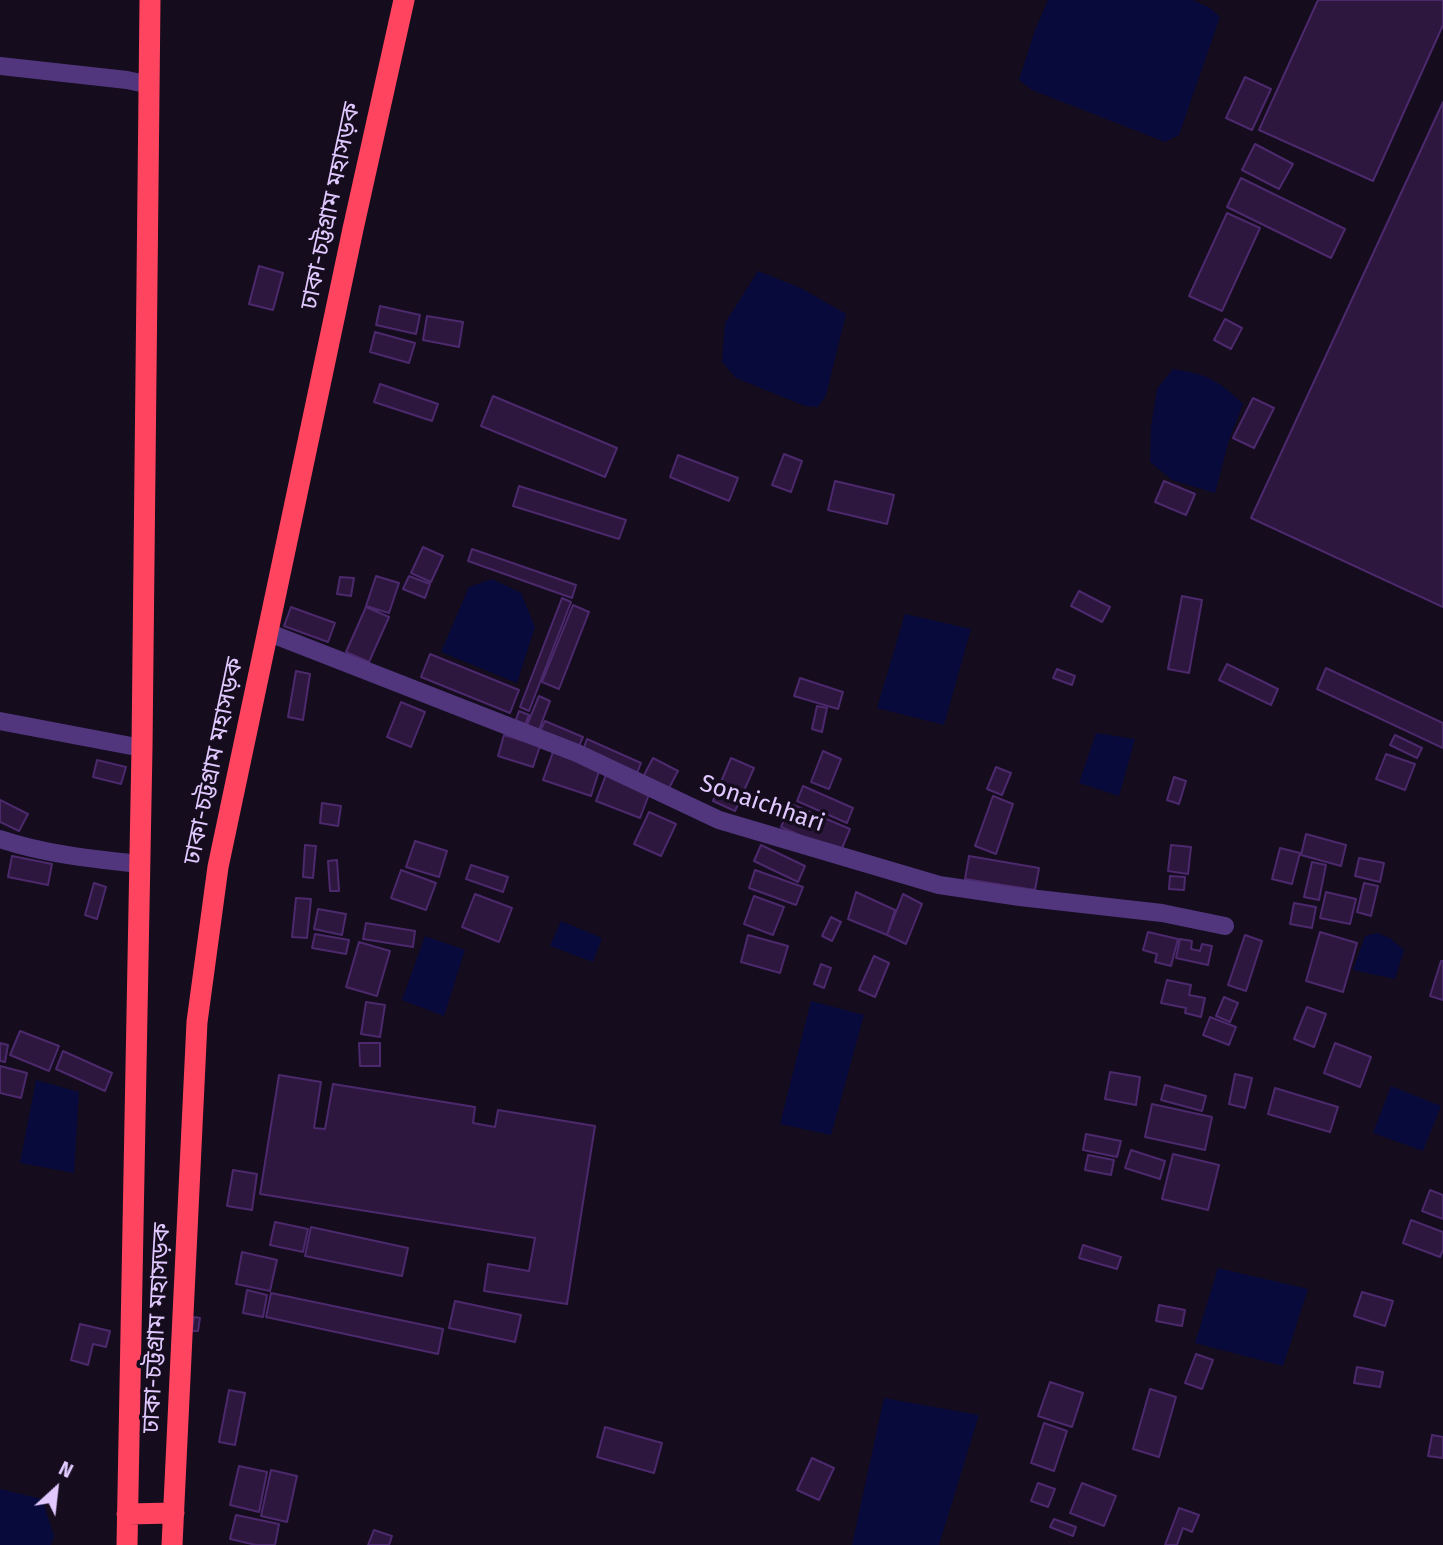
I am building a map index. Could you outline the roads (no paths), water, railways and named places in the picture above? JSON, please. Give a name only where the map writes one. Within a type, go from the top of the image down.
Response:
[{"type":"highway","name":"ঢাকা-চট্টগ্রাম মহাসড়ক","points":[[127,1545],[142,748],[150,0]]},
{"type":"highway","name":"ঢাকা-চট্টগ্রাম মহাসড়ক","points":[[173,1545],[197,1022],[218,867],[404,0]]},
{"type":"highway","points":[[127,1514],[174,1513]]},
{"type":"street","points":[[0,66],[150,85]]},
{"type":"street","name":"Sonaichhari","points":[[267,632],[577,753],[719,820],[939,885],[1162,913],[1224,926]]},
{"type":"street","points":[[0,721],[142,748]]},
{"type":"street","points":[[0,839],[92,859],[139,864]]}]
